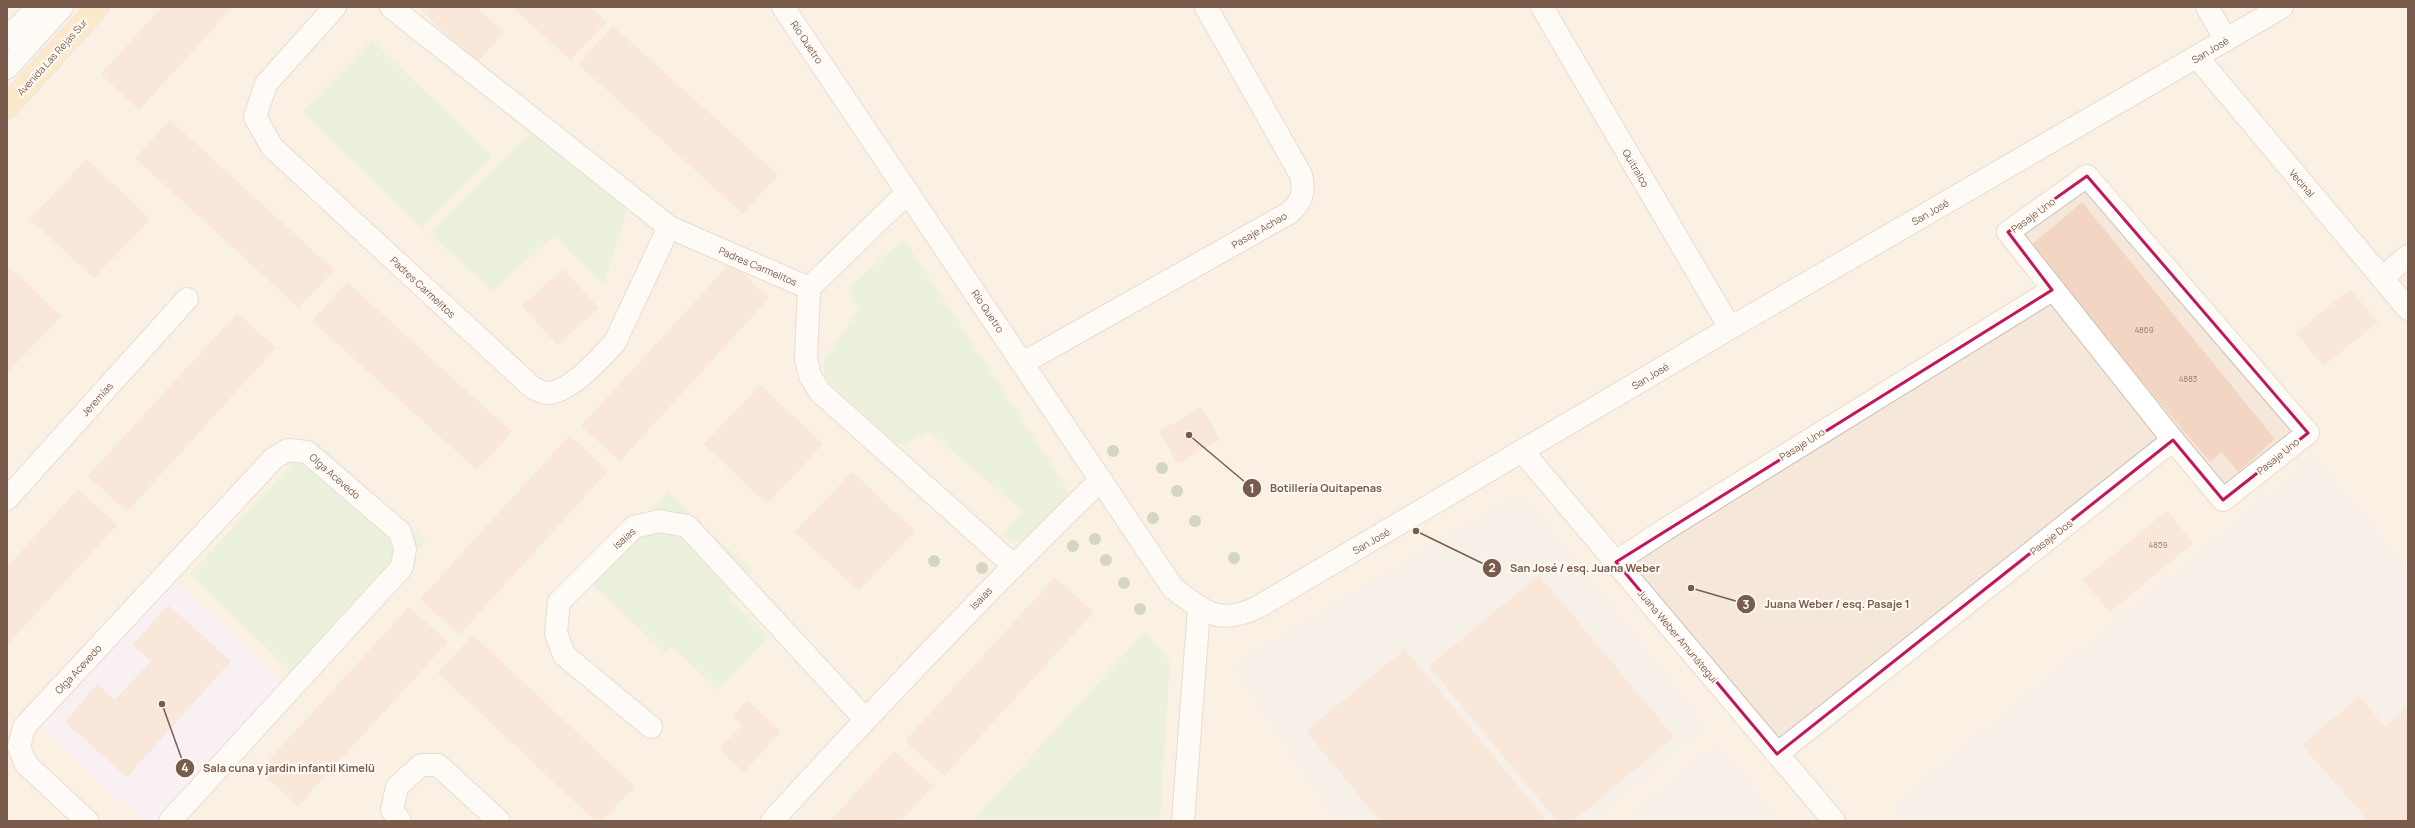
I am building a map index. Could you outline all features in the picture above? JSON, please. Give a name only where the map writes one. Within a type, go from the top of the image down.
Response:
[{"type":"main road","name":"Avenida Las Rejas Sur","points":[[7,107],[98,7]]},
{"type":"street","points":[[7,38],[38,7]]},
{"type":"street","points":[[7,68],[62,7]]},
{"type":"street","name":"Padres Carmelitos","points":[[335,7],[266,84],[255,117],[272,147],[533,388],[550,393],[567,387],[604,355],[615,342],[669,227]]},
{"type":"street","name":"Padres Carmelitos","points":[[391,7],[669,227],[809,288],[908,192]]},
{"type":"street","name":"Río Quetro","points":[[783,7],[1174,588],[1199,608]]},
{"type":"street","name":"Pasaje Achao","points":[[1023,363],[1289,213],[1297,206],[1302,197],[1301,175],[1206,7]]},
{"type":"street","name":"Quitralco","points":[[1542,7],[1730,328]]},
{"type":"street","points":[[2207,7],[2226,40]]},
{"type":"street","name":"San José","points":[[1199,608],[1214,616],[1230,617],[1245,614],[1523,452],[1730,328],[2282,7]]},
{"type":"street","name":"Vecinal","points":[[2197,57],[2408,309]]},
{"type":"street","name":"Pasaje Uno","points":[[1616,562],[1666,529],[2052,290],[2008,232],[2087,176],[2308,433],[2223,500],[2173,440]]},
{"type":"street","points":[[2382,278],[2408,256]]},
{"type":"street","points":[[809,288],[806,358],[810,376],[820,392],[1013,565]]},
{"type":"street","points":[[2052,290],[2173,440]]},
{"type":"street","name":"Jeremías","points":[[7,499],[187,298]]},
{"type":"street","name":"Pasaje Dos","points":[[1777,754],[2173,440]]},
{"type":"street","name":"Olga Acevedo","points":[[87,821],[26,764],[19,747],[24,727],[274,458],[288,450],[307,452],[400,532],[405,549],[402,567],[170,821]]},
{"type":"street","name":"Juana Weber Amunátegui","points":[[1523,452],[1834,821]]},
{"type":"street","name":"Isaias","points":[[772,821],[865,719],[1013,565],[1100,480]]},
{"type":"street","name":"Isaias","points":[[651,727],[564,655],[556,632],[559,602],[634,527],[658,521],[687,526],[865,719]]},
{"type":"street","points":[[1183,821],[1199,608]]},
{"type":"street","points":[[400,821],[392,810],[397,787],[421,765],[438,765],[499,821]]},
{"type":"highlighted area","points":[[2087,176],[2308,433],[2223,500],[2173,440],[1777,754],[1616,562],[2052,290],[2008,232]]},
{"type":"shaded area","points":[[7,7],[2408,7],[2408,821],[7,821]]},
{"type":"shaded area","points":[[2314,456],[2408,569],[2408,821],[1904,821],[1891,806]]},
{"type":"shaded area","points":[[1509,499],[1529,501],[1707,727],[1594,821],[1336,821],[1231,666]]},
{"type":"shaded area","points":[[174,580],[286,686],[158,821],[142,821],[38,723]]},
{"type":"shaded area","points":[[1716,744],[1782,821],[1623,821]]},
{"type":"green space","points":[[372,40],[492,157],[422,228],[302,111]]},
{"type":"green space","points":[[538,125],[631,198],[604,284],[554,236],[493,291],[430,234]]},
{"type":"green space","points":[[904,239],[1070,493],[1026,542],[1014,541],[1002,536],[1022,511],[930,432],[904,444],[895,444],[825,378],[823,363],[858,310],[847,289]]},
{"type":"green space","points":[[314,440],[426,541],[297,677],[190,574]]},
{"type":"green space","points":[[668,492],[753,572],[728,598],[769,636],[718,690],[672,646],[665,653],[586,578]]},
{"type":"green space","points":[[1145,632],[1170,662],[1160,821],[972,821]]},
{"type":"building","points":[[162,7],[233,7],[139,110],[101,74]]},
{"type":"building","points":[[418,7],[477,7],[504,33],[476,63]]},
{"type":"building","points":[[512,7],[590,7],[606,22],[571,60]]},
{"type":"building","points":[[613,26],[778,175],[743,214],[578,64]]},
{"type":"building","points":[[170,120],[334,270],[299,308],[135,158]]},
{"type":"building","points":[[87,159],[150,219],[94,278],[30,219]]},
{"type":"building","points":[[2082,202],[2275,439],[2238,472],[2222,452],[2210,462],[2029,247]]},
{"type":"building","points":[[731,262],[769,298],[620,461],[581,426]]},
{"type":"building","points":[[7,265],[61,316],[7,373]]},
{"type":"building","points":[[563,269],[599,308],[557,345],[522,306]]},
{"type":"building","points":[[347,282],[512,432],[477,470],[312,321]]},
{"type":"building","points":[[2350,289],[2378,322],[2323,366],[2296,333]]},
{"type":"building","points":[[237,313],[276,348],[127,512],[88,476]]},
{"type":"building","points":[[760,385],[823,444],[767,504],[704,444]]},
{"type":"building","points":[[1201,407],[1220,439],[1178,464],[1159,432]]},
{"type":"building","points":[[570,435],[608,471],[459,635],[420,599]]},
{"type":"building","points":[[852,472],[915,531],[859,591],[795,532]]},
{"type":"building","points":[[78,489],[117,525],[7,645],[7,567]]},
{"type":"building","points":[[2167,511],[2193,543],[2110,612],[2083,580]]},
{"type":"building","points":[[1539,575],[1674,737],[1573,821],[1557,821],[1429,666]]},
{"type":"building","points":[[1055,577],[1093,613],[944,776],[905,741]]},
{"type":"building","points":[[168,605],[231,661],[127,777],[65,722],[97,684],[115,700],[151,661],[133,645]]},
{"type":"building","points":[[409,607],[448,642],[298,806],[259,771]]},
{"type":"building","points":[[473,635],[635,787],[602,821],[595,821],[438,673]]},
{"type":"building","points":[[1405,649],[1547,821],[1380,821],[1306,731]]},
{"type":"building","points":[[2359,696],[2385,727],[2408,707],[2408,821],[2368,821],[2302,745]]},
{"type":"building","points":[[747,700],[781,731],[744,772],[719,749],[742,725],[732,717]]},
{"type":"building","points":[[894,751],[933,786],[901,821],[830,821]]},
{"type":"place","name":"Botillería Quitapenas","points":[[1189,435]]},
{"type":"place","name":"San José / esq. Juana Weber","points":[[1416,531]]},
{"type":"place","name":"Juana Weber / esq. Pasaje 1","points":[[1691,588]]},
{"type":"place","name":"Sala cuna y jardin infantil Kimelü","points":[[162,704]]}]
